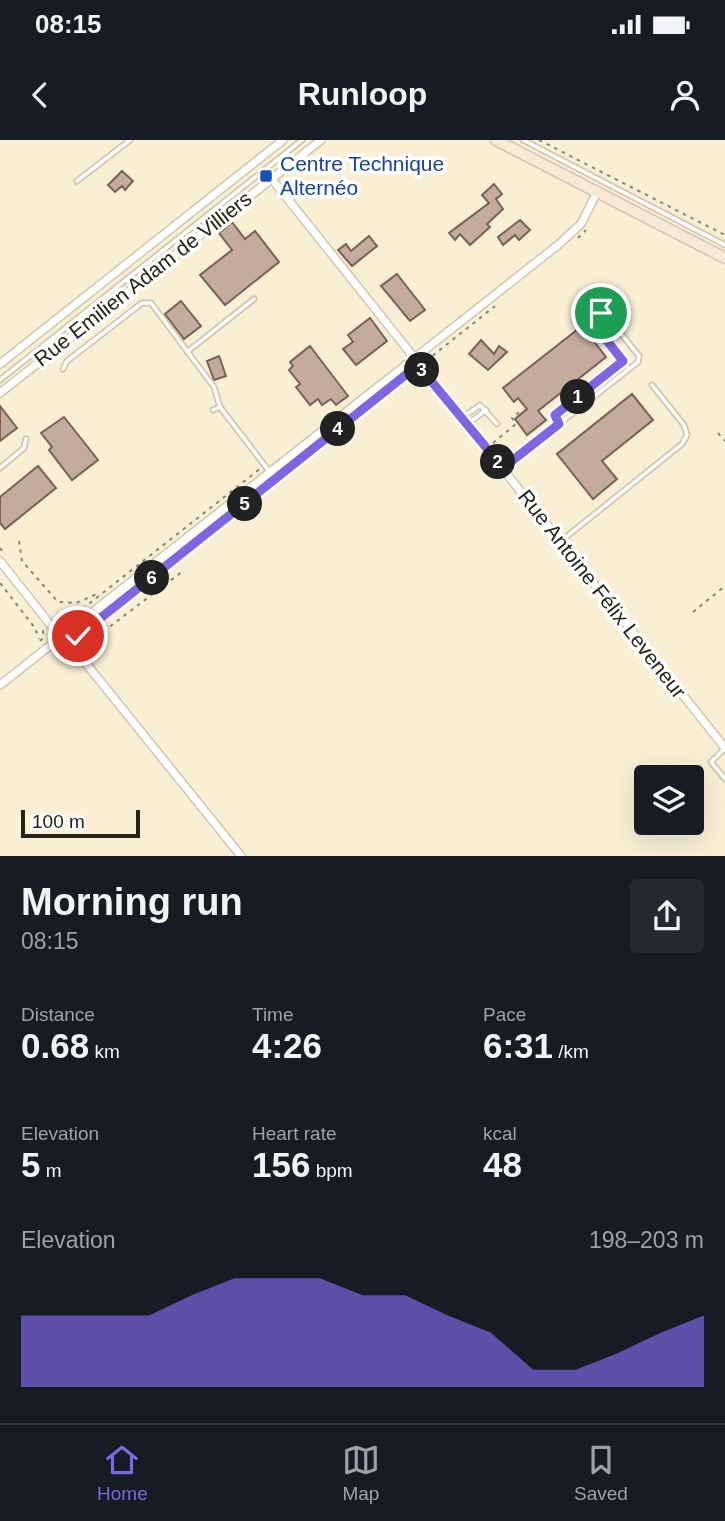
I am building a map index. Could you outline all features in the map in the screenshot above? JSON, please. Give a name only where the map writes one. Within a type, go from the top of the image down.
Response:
[{"type":"main road","points":[[496,140],[725,258]]},
{"type":"street","name":"Rue Emilien Adam de Villiers","points":[[0,364],[284,140]]},
{"type":"street","name":"Rue Emilien Adam de Villiers","points":[[0,393],[321,140]]},
{"type":"street","name":"Rue Antoine Félix Leveneur","points":[[271,178],[725,748]]},
{"type":"street","points":[[0,685],[267,468],[413,359],[575,231],[597,192]]},
{"type":"street","points":[[4,560],[62,636],[241,856]]},
{"type":"lane","points":[[77,181],[130,140]]},
{"type":"lane","points":[[0,380],[302,140]]},
{"type":"lane","points":[[523,140],[725,244]]},
{"type":"lane","points":[[187,352],[254,299]]},
{"type":"lane","points":[[63,369],[67,361],[142,303],[151,303],[214,387],[220,407],[267,468]]},
{"type":"lane","points":[[503,468],[638,362],[639,356],[604,313],[601,313],[593,323],[629,369]]},
{"type":"lane","points":[[559,424],[555,415],[623,361]]},
{"type":"lane","points":[[561,541],[682,444],[687,435],[684,425],[652,385]]},
{"type":"lane","points":[[465,421],[480,405],[497,424]]},
{"type":"lane","points":[[213,410],[220,407]]},
{"type":"lane","points":[[465,421],[486,410]]},
{"type":"lane","points":[[0,468],[24,448],[26,439]]},
{"type":"lane","points":[[725,748],[711,762],[725,779]]},
{"type":"path","points":[[539,140],[725,235]]},
{"type":"path","points":[[62,636],[78,636],[392,386]]},
{"type":"path","points":[[492,443],[516,424],[512,418],[523,409]]},
{"type":"path","points":[[718,433],[725,441]]},
{"type":"path","points":[[56,620],[74,620],[76,614],[99,595],[267,468]]},
{"type":"path","points":[[19,541],[22,561],[58,602],[66,604],[93,594],[99,595],[105,602]]},
{"type":"path","points":[[0,548],[4,560]]},
{"type":"path","points":[[77,652],[183,571]]},
{"type":"path","points":[[0,583],[35,628],[46,649]]},
{"type":"path","points":[[693,612],[725,586]]},
{"type":"building","points":[[122,171],[133,181],[125,190],[122,186],[115,192],[108,185]]},
{"type":"building","points":[[494,184],[502,194],[496,199],[503,209],[487,224],[490,227],[470,245],[460,234],[455,240],[449,233],[489,203],[482,195]]},
{"type":"building","points":[[520,220],[530,230],[519,240],[515,235],[503,245],[498,237]]},
{"type":"building","points":[[232,222],[245,239],[255,231],[279,262],[225,305],[200,275],[232,250],[219,233]]},
{"type":"building","points":[[369,236],[377,246],[352,266],[338,250],[346,244],[351,251]]},
{"type":"building","points":[[397,274],[425,310],[410,321],[381,286]]},
{"type":"building","points":[[181,301],[201,326],[184,339],[165,314]]},
{"type":"building","points":[[370,318],[387,341],[356,365],[343,349],[353,342],[348,335]]},
{"type":"building","points":[[582,326],[606,357],[538,411],[546,420],[527,435],[515,419],[527,409],[518,398],[514,402],[503,388]]},
{"type":"building","points":[[481,340],[494,354],[499,346],[507,352],[488,370],[469,354]]},
{"type":"building","points":[[310,346],[348,396],[336,405],[331,399],[322,405],[318,399],[310,405],[296,387],[300,384],[289,370],[293,366],[290,362]]},
{"type":"building","points":[[219,356],[226,376],[214,380],[207,361]]},
{"type":"building","points":[[632,394],[653,420],[602,461],[617,479],[593,499],[557,454]]},
{"type":"building","points":[[0,406],[17,428],[0,441]]},
{"type":"building","points":[[64,417],[98,460],[72,480],[49,450],[52,447],[41,433]]},
{"type":"building","points":[[38,466],[56,488],[5,529],[0,523],[0,497]]},
{"type":"place","name":"Centre Technique Alternéo","points":[[266,176]]},
{"type":"route","points":[[78,636],[408,373],[413,359],[503,468],[559,424],[554,419],[555,415],[623,361],[593,323],[593,319],[601,313]]}]
